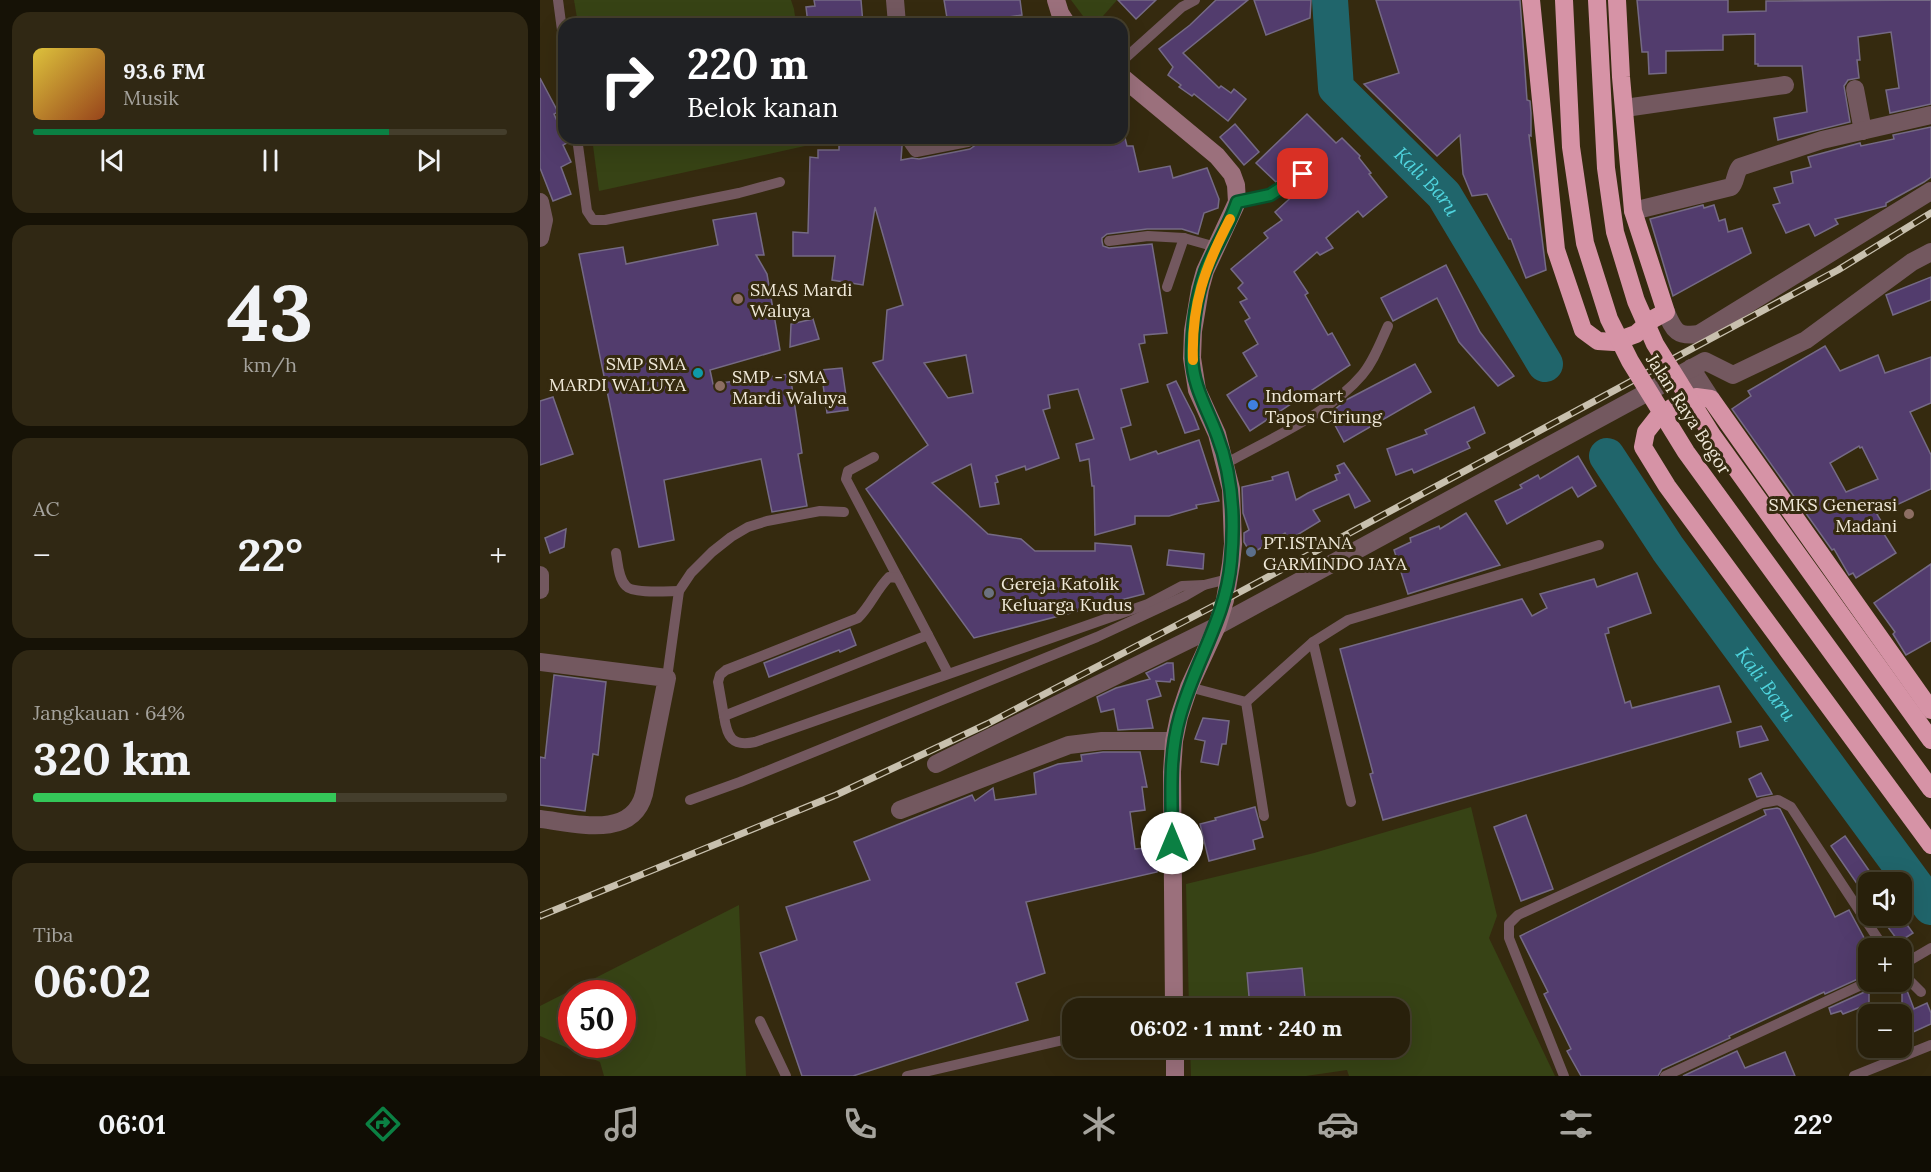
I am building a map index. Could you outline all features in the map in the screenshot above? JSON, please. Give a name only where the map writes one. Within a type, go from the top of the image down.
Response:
[{"type":"highway","points":[[1531,0],[1556,250],[1583,330],[1598,341],[1614,342],[1636,334],[1653,319],[1666,312],[1633,211],[1621,77],[1617,0]]},
{"type":"highway","name":"Jalan Raya Bogor","points":[[1564,0],[1571,147],[1585,243],[1609,319],[1630,362],[1686,452],[1931,789]]},
{"type":"highway","name":"Jalan Raya Bogor","points":[[1597,0],[1606,168],[1615,232],[1636,301],[1655,344],[1712,435],[1931,740]]},
{"type":"highway","points":[[1931,710],[1711,399],[1696,397],[1677,404],[1657,417],[1646,432],[1643,447],[1667,486],[1931,844]]},
{"type":"main road","points":[[1056,0],[1063,18]]},
{"type":"main road","points":[[1128,82],[1217,156],[1232,174],[1236,185],[1237,202],[1200,289],[1193,331],[1192,358],[1197,390],[1217,434],[1231,489],[1233,544],[1225,600],[1189,687],[1174,741],[1172,772],[1174,998]]},
{"type":"main road","points":[[1175,1058],[1175,1076]]},
{"type":"street","points":[[895,0],[896,18]]},
{"type":"street","points":[[1625,108],[1785,85]]},
{"type":"street","points":[[1855,89],[1863,131]]},
{"type":"street","points":[[1633,211],[1731,187],[1734,184],[1736,171],[1740,167],[1822,140],[1931,115]]},
{"type":"street","points":[[913,144],[920,148],[939,144]]},
{"type":"street","points":[[1666,312],[1674,329],[1685,336],[1699,334],[1931,191]]},
{"type":"street","points":[[540,202],[544,220],[540,238]]},
{"type":"street","points":[[936,764],[1216,626],[1705,361],[1733,375],[1806,340],[1912,262],[1931,252]]},
{"type":"street","points":[[1691,368],[1711,399]]},
{"type":"street","points":[[540,575],[540,590]]},
{"type":"street","points":[[540,662],[667,678],[642,802],[632,816],[603,826],[540,819]]},
{"type":"street","points":[[900,810],[1069,745],[1102,741],[1174,741]]},
{"type":"lane","points":[[558,0],[560,18]]},
{"type":"lane","points":[[1128,56],[1182,6],[1195,0]]},
{"type":"lane","points":[[578,144],[587,211],[593,220],[616,218],[739,193],[780,182]]},
{"type":"lane","points":[[1237,202],[1270,195],[1303,174]]},
{"type":"lane","points":[[1109,241],[1148,236],[1184,238],[1216,248]]},
{"type":"lane","points":[[1167,287],[1184,238]]},
{"type":"lane","points":[[1225,464],[1298,425],[1348,390],[1363,374],[1374,357],[1388,326]]},
{"type":"lane","points":[[874,457],[848,471],[846,479],[948,673]]},
{"type":"lane","points":[[667,678],[679,591],[691,573],[712,552],[748,527],[767,520],[820,510],[844,512]]},
{"type":"lane","points":[[1246,702],[1313,642],[1348,620],[1599,545]]},
{"type":"lane","points":[[616,553],[621,578],[626,587],[633,591],[679,591]]},
{"type":"lane","points":[[898,578],[889,578],[881,586],[871,606],[858,618],[726,670],[720,675],[718,682],[729,736],[745,744],[766,738],[1148,604],[1182,586],[1204,585],[1228,579]]},
{"type":"lane","points":[[690,800],[740,782],[1097,637],[1204,585]]},
{"type":"lane","points":[[724,716],[928,635]]},
{"type":"lane","points":[[1313,642],[1351,802]]},
{"type":"lane","points":[[1189,687],[1246,702]]},
{"type":"lane","points":[[1246,702],[1264,816]]},
{"type":"lane","points":[[1564,1076],[1509,938],[1509,924],[1518,915],[1762,803],[1778,800],[1791,807],[1877,938]]},
{"type":"lane","points":[[1912,959],[1931,948]]},
{"type":"lane","points":[[1912,983],[1921,992]]},
{"type":"lane","points":[[1665,1076],[1858,987]]},
{"type":"lane","points":[[760,1021],[786,1076]]},
{"type":"lane","points":[[908,1076],[1062,1040]]},
{"type":"lane","points":[[1854,1076],[1931,1045]]},
{"type":"green space","points":[[574,0],[791,0],[795,18],[577,18]]},
{"type":"green space","points":[[1071,0],[1117,0],[1101,18],[1084,18]]},
{"type":"green space","points":[[593,144],[805,144],[805,146],[599,191]]},
{"type":"green space","points":[[1471,807],[1497,916],[1489,938],[1555,1076],[1349,1076],[1347,1070],[1306,1076],[1191,1076],[1190,1058],[1410,1058],[1410,998],[1189,998],[1186,884],[1314,853]]},
{"type":"green space","points":[[739,905],[746,1076],[604,1076],[600,1062],[591,1058],[636,1058],[636,980],[591,980]]},
{"type":"green space","points":[[558,997],[558,1044],[540,1036],[540,1006]]},
{"type":"building","points":[[814,0],[861,0],[862,18],[807,18],[806,7],[815,6]]},
{"type":"building","points":[[944,0],[1020,0],[1022,15],[1003,18],[947,18]]},
{"type":"building","points":[[1118,0],[1156,0],[1136,19]]},
{"type":"building","points":[[1216,0],[1248,0],[1183,53],[1219,88],[1221,86],[1231,93],[1234,89],[1246,99],[1228,121],[1194,94],[1192,96],[1179,87],[1181,85],[1168,75],[1173,67],[1159,49],[1190,25]]},
{"type":"building","points":[[1254,0],[1311,0],[1310,18],[1266,35]]},
{"type":"building","points":[[1376,0],[1520,0],[1527,100],[1530,101],[1531,113],[1531,136],[1529,135],[1546,270],[1526,278],[1511,239],[1487,194],[1472,196],[1463,174],[1460,135],[1437,156],[1364,84],[1399,73]]},
{"type":"building","points":[[1637,0],[1728,0],[1728,12],[1766,11],[1766,1],[1931,0],[1931,104],[1890,113],[1886,90],[1899,88],[1891,32],[1858,37],[1859,78],[1848,80],[1844,86],[1850,122],[1778,140],[1774,118],[1807,112],[1802,66],[1758,66],[1755,64],[1755,34],[1723,35],[1723,50],[1666,51],[1666,73],[1649,74],[1648,52],[1642,52]]},
{"type":"building","points":[[540,78],[558,112],[554,114],[558,123],[558,144],[565,144],[563,145],[571,162],[561,167],[571,194],[553,201],[540,168]]},
{"type":"building","points":[[1307,114],[1336,143],[1342,138],[1360,156],[1359,158],[1371,173],[1369,174],[1387,197],[1363,217],[1358,211],[1326,238],[1333,248],[1320,255],[1317,252],[1294,272],[1308,293],[1305,295],[1328,335],[1332,333],[1350,365],[1250,431],[1227,395],[1257,376],[1243,353],[1258,344],[1245,321],[1250,318],[1240,302],[1247,299],[1238,288],[1243,283],[1231,269],[1268,238],[1264,233],[1282,220],[1275,212],[1297,192],[1293,190],[1310,177],[1309,170],[1302,167],[1276,182],[1256,163]]},
{"type":"building","points":[[1235,124],[1259,152],[1244,165],[1220,137]]},
{"type":"building","points":[[1931,127],[1931,177],[1886,203],[1886,206],[1835,219],[1838,224],[1815,236],[1809,224],[1786,233],[1773,205],[1780,203],[1774,188],[1793,183],[1791,172],[1811,167],[1808,157],[1860,143],[1861,146],[1894,139],[1893,135]]},
{"type":"building","points":[[839,144],[901,144],[901,160],[919,159],[970,149],[977,144],[1126,144],[1133,146],[1139,172],[1170,166],[1173,178],[1207,168],[1219,199],[1218,208],[1204,213],[1198,234],[1182,229],[1147,229],[1107,234],[1102,241],[1103,246],[1109,248],[1152,244],[1167,333],[1144,335],[1145,343],[1139,344],[1148,382],[1121,389],[1131,425],[1121,428],[1130,460],[1156,451],[1158,454],[1199,440],[1219,501],[1196,505],[1197,508],[1169,516],[1135,516],[1135,524],[1095,535],[1094,486],[1092,486],[1089,459],[1080,461],[1076,444],[1094,439],[1078,389],[1048,395],[1050,408],[1043,410],[1059,458],[1026,470],[1025,466],[996,476],[999,504],[980,507],[971,464],[932,483],[988,534],[1021,539],[1035,551],[1095,551],[1095,543],[1131,546],[1144,594],[974,638],[866,489],[928,445],[873,363],[883,360],[887,310],[903,305],[875,207],[863,285],[832,280],[835,256],[793,256],[793,232],[808,233],[810,157],[818,158],[818,150],[839,150]],"holes":[[[966,355],[973,393],[948,398],[924,363]]]},
{"type":"building","points":[[1703,205],[1704,208],[1714,205],[1719,221],[1725,219],[1728,232],[1742,228],[1751,253],[1673,296],[1650,219]]},
{"type":"building","name":"SMP SMA MARDI WALUYA","points":[[756,213],[764,255],[756,255],[767,274],[780,350],[710,370],[713,384],[790,374],[802,453],[798,454],[807,506],[772,512],[761,459],[664,480],[674,540],[639,547],[579,254],[623,247],[626,264],[718,245],[713,220]]},
{"type":"building","points":[[1446,265],[1480,332],[1514,376],[1498,386],[1459,342],[1437,298],[1393,321],[1381,298]]},
{"type":"building","points":[[1931,277],[1931,300],[1893,315],[1886,295]]},
{"type":"building","points":[[813,319],[819,339],[790,347],[791,324]]},
{"type":"building","points":[[1825,346],[1840,371],[1878,355],[1885,373],[1931,357],[1931,403],[1910,412],[1931,455],[1931,489],[1877,514],[1881,521],[1877,523],[1896,553],[1856,578],[1853,573],[1849,575],[1834,549],[1832,550],[1732,409],[1751,396],[1748,391]],"holes":[[[1859,446],[1862,447],[1878,479],[1846,492],[1830,463]]]},
{"type":"building","points":[[1415,364],[1431,392],[1344,442],[1329,414],[1348,399]]},
{"type":"building","points":[[842,368],[848,410],[827,413],[821,370]]},
{"type":"building","points":[[1176,381],[1199,429],[1185,433],[1167,385]]},
{"type":"building","points":[[553,397],[573,454],[540,465],[540,401]]},
{"type":"building","points":[[1474,407],[1485,433],[1467,442],[1470,448],[1414,473],[1412,469],[1396,475],[1387,449],[1427,434],[1425,430]]},
{"type":"building","points":[[1578,456],[1596,486],[1578,497],[1572,487],[1507,524],[1495,501],[1522,488],[1520,485],[1538,475],[1540,479]]},
{"type":"building","points":[[1344,463],[1370,501],[1355,508],[1349,494],[1313,510],[1320,521],[1289,540],[1285,533],[1251,554],[1244,542],[1244,533],[1249,530],[1243,513],[1242,487],[1273,480],[1272,477],[1288,472],[1296,500],[1337,480],[1335,475],[1340,473],[1337,466]]},
{"type":"building","points":[[1466,513],[1500,565],[1408,594],[1394,550],[1411,542],[1410,538],[1439,526],[1440,529]]},
{"type":"building","points":[[566,529],[564,547],[550,553],[545,538]]},
{"type":"building","points":[[1169,550],[1204,554],[1203,569],[1167,565]]},
{"type":"building","points":[[1931,564],[1931,641],[1906,655],[1893,634],[1895,632],[1874,603]]},
{"type":"building","points":[[1637,573],[1651,613],[1608,628],[1609,633],[1605,634],[1625,703],[1630,701],[1632,708],[1719,686],[1731,722],[1383,820],[1340,649],[1522,599],[1532,616],[1547,608],[1540,594],[1594,579],[1597,587]]},
{"type":"building","points":[[850,629],[856,645],[769,677],[764,663]]},
{"type":"building","points":[[1167,663],[1173,663],[1174,680],[1156,681],[1161,696],[1147,700],[1153,728],[1118,730],[1114,709],[1101,712],[1097,697],[1116,688],[1150,679],[1146,673]]},
{"type":"building","points":[[554,675],[606,682],[598,755],[593,754],[585,811],[540,805],[540,757],[545,758]]},
{"type":"building","points":[[1203,718],[1229,721],[1226,744],[1222,744],[1218,765],[1201,762],[1205,741],[1195,739]]},
{"type":"building","points":[[1761,726],[1768,740],[1740,747],[1737,732]]},
{"type":"building","points":[[1103,752],[1140,752],[1147,787],[1142,787],[1145,810],[1130,812],[1135,849],[1156,847],[1157,872],[1026,902],[1045,973],[1016,983],[1028,1020],[853,1076],[802,1076],[760,953],[797,940],[786,907],[870,880],[854,842],[972,795],[975,801],[993,788],[995,800],[1036,794],[1034,773],[1058,764],[1082,761],[1081,755]]},
{"type":"building","points":[[1761,773],[1772,794],[1757,797],[1749,779]]},
{"type":"building","points":[[1255,807],[1263,837],[1253,840],[1255,849],[1209,861],[1200,824]]},
{"type":"building","points":[[1780,809],[1835,917],[1849,910],[1864,938],[1858,938],[1858,979],[1825,994],[1824,992],[1729,1036],[1730,1038],[1662,1069],[1658,1076],[1581,1076],[1567,1051],[1571,1049],[1544,994],[1548,992],[1520,936],[1766,815],[1764,810]]},
{"type":"building","points":[[1526,815],[1553,889],[1521,901],[1494,827]]},
{"type":"building","points":[[1845,836],[1870,872],[1858,872],[1858,885],[1831,846]]},
{"type":"building","points":[[1887,926],[1908,926],[1913,933],[1905,938],[1896,938]]},
{"type":"building","points":[[1302,968],[1305,998],[1249,998],[1247,973]]},
{"type":"building","points":[[1869,992],[1869,1004],[1858,1004],[1858,1008],[1843,1014],[1841,1011],[1831,1014],[1829,1008]]},
{"type":"building","points":[[1902,992],[1908,992],[1914,1009],[1927,1003],[1931,1013],[1931,1024],[1912,1033],[1912,1004],[1902,1004]]},
{"type":"building","points":[[1737,1051],[1745,1068],[1785,1052],[1795,1076],[1683,1076]]},
{"type":"waterway","name":"Kali Baru","points":[[1330,0],[1336,88],[1444,195],[1545,364]]},
{"type":"waterway","name":"Kali Baru","points":[[1607,456],[1668,549],[1931,907]]},
{"type":"railway","points":[[540,916],[836,795],[987,724],[1225,600],[1838,270],[1931,213]]},
{"type":"slow traffic","points":[[1193,360],[1193,331],[1200,289],[1205,271],[1230,219]]},
{"type":"place","name":"SMAS Mardi Waluya","points":[[738,299]]},
{"type":"place","name":"SMP SMA MARDI WALUYA","points":[[698,373]]},
{"type":"place","name":"SMP - SMA Mardi Waluya","points":[[720,386]]},
{"type":"place","name":"Indomart Tapos Ciriung","points":[[1253,405]]},
{"type":"place","name":"SMKS Generasi Madani","points":[[1909,514]]},
{"type":"place","name":"PT.ISTANA GARMINDO JAYA","points":[[1251,552]]},
{"type":"place","name":"Gereja Katolik Keluarga Kudus","points":[[989,593]]},
{"type":"route","points":[[1172,843],[1174,741],[1189,687],[1225,600],[1233,544],[1231,489],[1223,453],[1217,434],[1202,404],[1194,376],[1192,358],[1196,309],[1205,271],[1237,202],[1270,195],[1303,174]]}]
